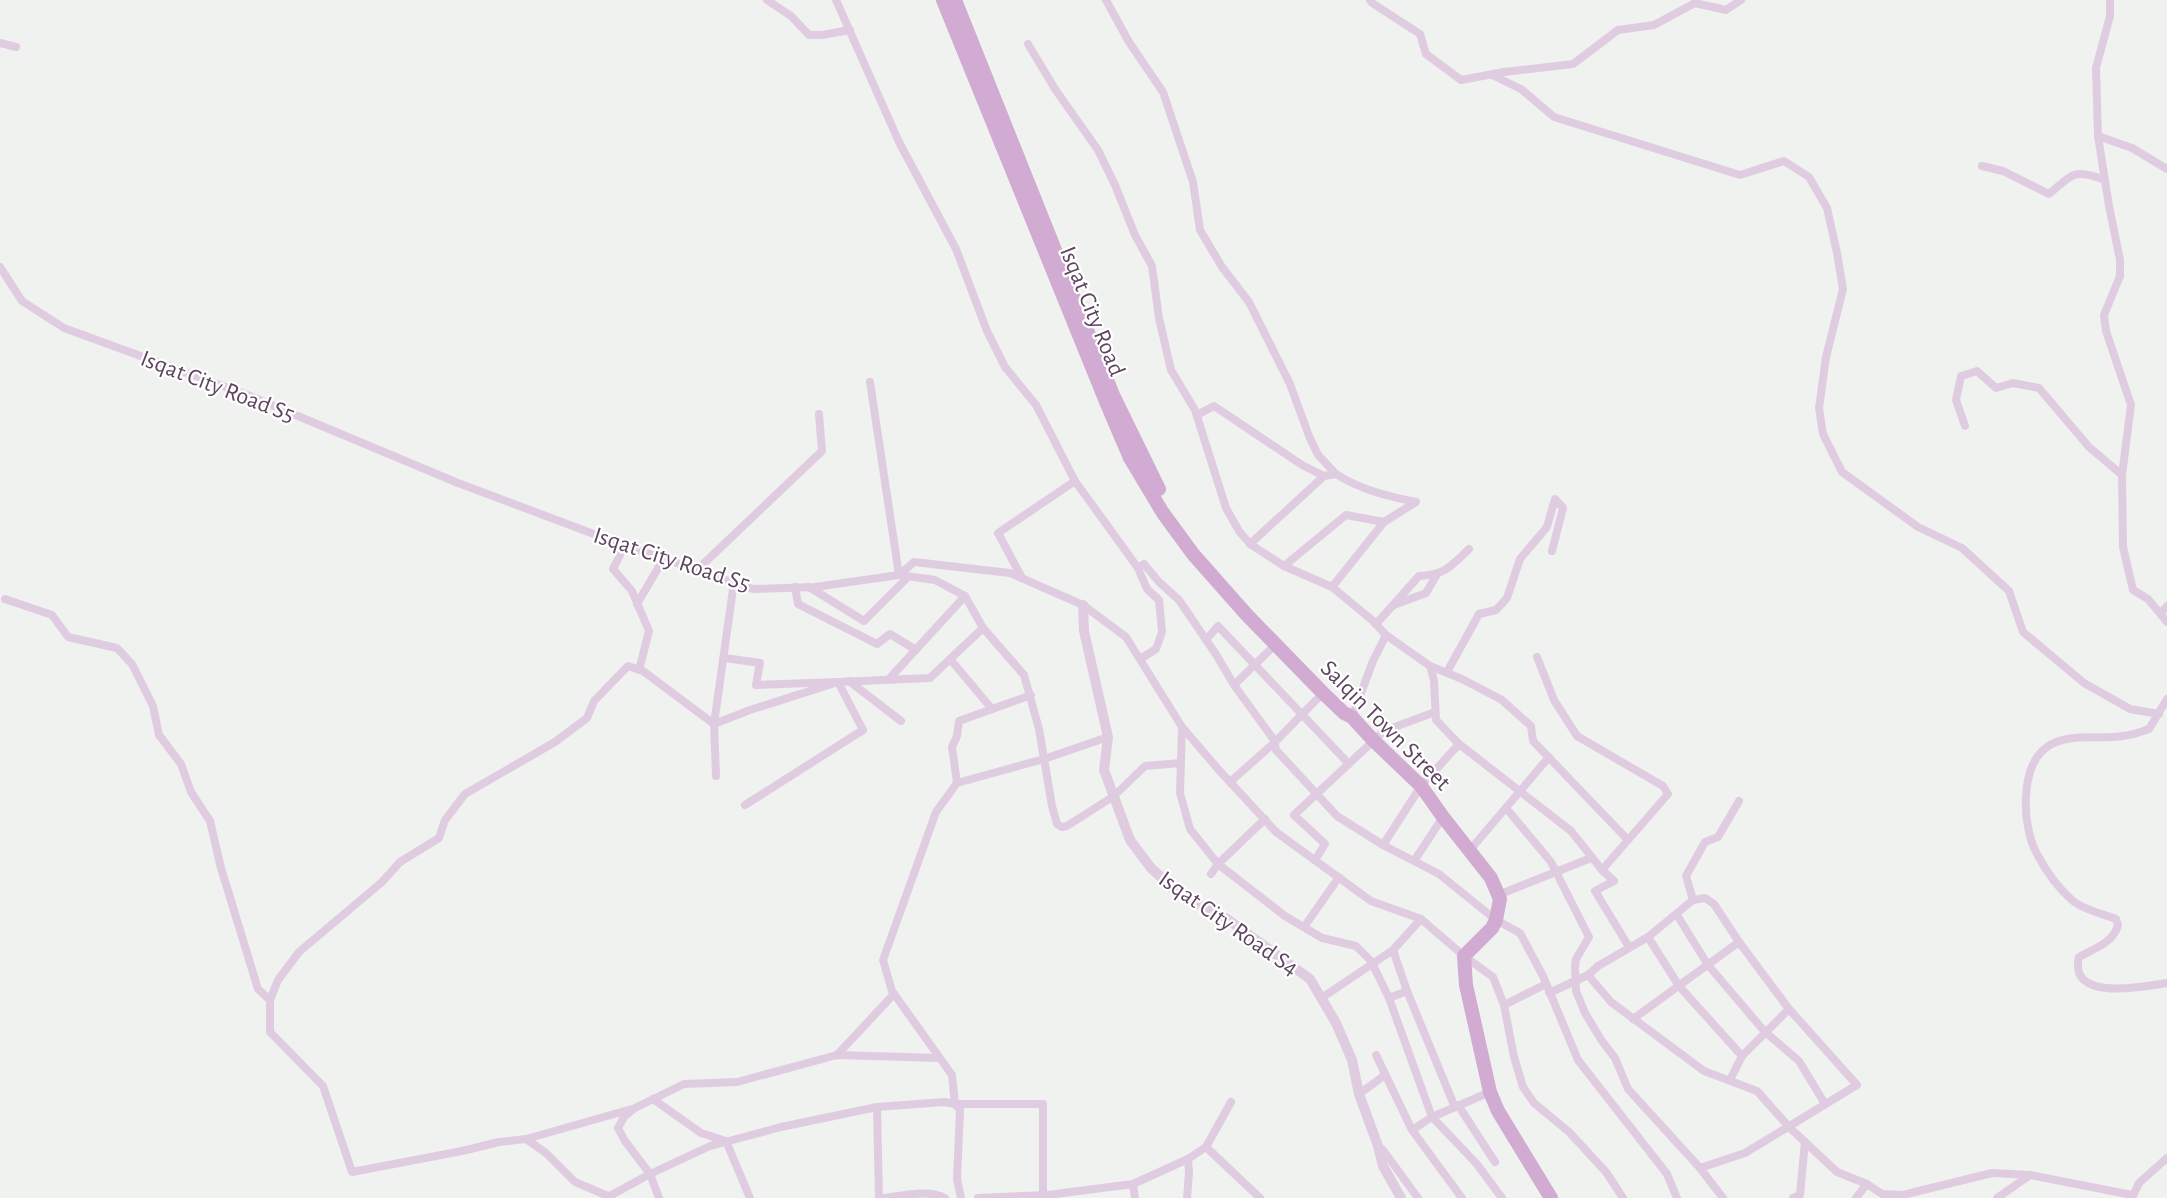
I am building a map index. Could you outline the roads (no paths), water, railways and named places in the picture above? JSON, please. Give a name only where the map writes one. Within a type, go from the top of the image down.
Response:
[{"type":"main road","name":"Isqat City Road","points":[[943,0],[1071,319],[1130,458],[1163,513],[1193,554],[1246,614]]},
{"type":"main road","points":[[955,0],[1113,395],[1151,475],[1195,548],[1246,614]]},
{"type":"main road","name":"Salqin Town Street","points":[[1246,614],[1323,693],[1344,713],[1352,717],[1372,740],[1421,786],[1491,878],[1498,895]]},
{"type":"main road","points":[[1498,895],[1500,899],[1492,928],[1464,956],[1466,986],[1490,1092],[1497,1111],[1551,1198]]},
{"type":"street","points":[[767,0],[792,16],[809,35],[850,30]]},
{"type":"street","points":[[836,0],[899,142],[956,249],[987,331],[1005,368],[1036,405],[1075,481],[1138,568],[1147,589],[1159,600],[1162,632],[1156,649],[1140,659]]},
{"type":"street","points":[[1106,0],[1129,42],[1162,92],[1193,182],[1200,230],[1222,267],[1249,302],[1290,384],[1318,454],[1336,474],[1352,484],[1382,495],[1416,502],[1384,522],[1332,587]]},
{"type":"street","points":[[1370,0],[1371,3],[1420,34],[1426,54],[1461,80],[1572,64],[1618,30],[1654,25],[1695,3],[1726,10],[1741,0]]},
{"type":"street","points":[[2110,0],[2110,16],[2096,68],[2098,136],[2120,260],[2120,276],[2104,315],[2106,331],[2131,405],[2122,475],[2124,547],[2133,590],[2148,599],[2167,622]]},
{"type":"street","points":[[0,43],[16,47]]},
{"type":"street","points":[[1028,44],[1055,89],[1098,150],[1116,185],[1135,235],[1152,266],[1159,318],[1171,370],[1197,415],[1226,508],[1239,531],[1251,544],[1284,566],[1332,587],[1386,635],[1431,666],[1502,700],[1531,726],[1533,741],[1628,840]]},
{"type":"street","points":[[1492,75],[1521,89],[1554,117],[1740,175],[1784,161],[1809,177],[1827,208],[1844,289],[1826,357],[1819,408],[1822,434],[1842,471],[1918,527],[1962,548],[2008,591],[2023,632],[2084,683],[2130,709],[2159,714]]},
{"type":"street","points":[[2098,136],[2132,148],[2167,169]]},
{"type":"street","points":[[1982,166],[2003,171],[2049,194],[2072,175],[2085,172],[2105,180]]},
{"type":"street","name":"Isqat City Road S5","points":[[0,267],[21,301],[64,328],[250,396],[458,483],[625,545],[753,589],[808,587],[903,576],[914,562],[1010,573],[1083,605],[1126,637],[1182,727],[1276,832],[1371,901],[1421,919],[1464,956],[1493,977],[1504,1005],[1514,1057],[1523,1087],[1534,1103],[1569,1132],[1606,1172],[1623,1198]]},
{"type":"street","points":[[1965,426],[1956,400],[1961,376],[1977,371],[1996,388],[2013,383],[2039,388],[2089,447],[2122,475]]},
{"type":"street","points":[[870,382],[903,576]]},
{"type":"street","points":[[1197,415],[1214,406],[1302,465],[1324,476]]},
{"type":"street","points":[[698,569],[822,452],[819,414]]},
{"type":"street","points":[[1251,544],[1324,476],[1336,474]]},
{"type":"street","points":[[1022,578],[999,533],[1075,481]]},
{"type":"street","points":[[1447,672],[1479,614],[1496,610],[1507,598],[1520,559],[1547,527],[1555,499],[1563,508],[1552,551]]},
{"type":"street","points":[[1284,566],[1346,514],[1384,522]]},
{"type":"street","points":[[625,545],[613,569],[632,591],[649,631],[639,670]]},
{"type":"street","points":[[1393,605],[1426,593],[1436,576],[1468,549]]},
{"type":"street","points":[[637,604],[664,558]]},
{"type":"street","points":[[1138,568],[1144,564],[1179,600],[1234,685],[1275,740],[1276,750],[1337,816],[1383,845],[1439,874],[1496,920],[1520,933],[1548,988],[1578,1060],[1660,1165],[1677,1198]]},
{"type":"street","points":[[808,587],[864,621],[903,576]]},
{"type":"street","points":[[903,576],[935,580],[964,596],[983,628],[1024,675],[1031,695],[1057,824],[1062,827],[1066,826],[1114,796],[1145,766],[1181,763]]},
{"type":"street","points":[[1376,624],[1419,576],[1436,576]]},
{"type":"street","points":[[716,776],[714,724],[734,582]]},
{"type":"street","points":[[795,587],[798,604],[877,644],[890,634],[916,650]]},
{"type":"street","points":[[889,679],[964,596]]},
{"type":"street","points":[[5,599],[52,615],[68,637],[117,648],[132,663],[153,706],[159,735],[181,764],[191,792],[210,820],[221,868],[258,989],[270,1000]]},
{"type":"street","name":"Isqat City Road S4","points":[[1083,605],[1084,631],[1108,737],[1104,770],[1130,840],[1151,868],[1178,893],[1227,919],[1310,979],[1323,997],[1352,1060],[1359,1094],[1383,1166],[1401,1198]]},
{"type":"street","points":[[2161,613],[2167,606]]},
{"type":"street","points":[[1206,640],[1218,626],[1349,764]]},
{"type":"street","points":[[725,658],[760,663],[756,686],[930,678],[983,628]]},
{"type":"street","points":[[1352,717],[1373,661],[1386,635]]},
{"type":"street","points":[[1234,685],[1276,644]]},
{"type":"street","points":[[1537,657],[1554,700],[1577,736],[1663,786],[1668,794],[1602,870]]},
{"type":"street","points":[[950,659],[992,709]]},
{"type":"street","points":[[714,724],[643,671],[628,666],[594,701],[587,718],[555,742],[465,794],[445,820],[439,838],[400,862],[382,882],[299,952],[278,980],[270,1000],[270,1032],[323,1086],[352,1172],[499,1142],[526,1140],[635,1108],[684,1084],[737,1082],[837,1055],[939,1058]]},
{"type":"street","points":[[1431,666],[1436,720],[1459,744],[1571,831],[1591,858],[1614,881],[1595,891],[1629,947]]},
{"type":"street","points":[[849,681],[901,721]]},
{"type":"street","points":[[714,724],[838,682]]},
{"type":"street","points":[[745,805],[863,730],[838,682]]},
{"type":"street","points":[[1230,782],[1274,743],[1323,693]]},
{"type":"street","points":[[957,783],[952,747],[957,736],[959,721],[1031,695]]},
{"type":"street","points":[[2167,699],[2149,729],[2124,736],[2064,739],[2046,748],[2031,767],[2026,793],[2028,827],[2036,853],[2054,880],[2074,902],[2116,919],[2118,925],[2116,933],[2105,943],[2079,957],[2077,969],[2080,978],[2091,985],[2110,988],[2138,988],[2167,983]]},
{"type":"street","points":[[1315,860],[1325,844],[1294,815],[1384,731],[1435,712]]},
{"type":"street","points":[[1182,727],[1180,793],[1190,829],[1218,864],[1285,916],[1322,938],[1356,946],[1372,964],[1389,998],[1432,1117],[1476,1163],[1502,1198]]},
{"type":"street","points":[[961,1198],[957,1179],[960,1110],[955,1104],[952,1075],[894,994],[883,960],[936,812],[957,783],[1044,759],[1108,737]]},
{"type":"street","points":[[1383,845],[1421,786],[1459,744]]},
{"type":"street","points":[[1470,850],[1550,757]]},
{"type":"street","points":[[1693,900],[1686,876],[1705,842],[1718,837],[1739,801]]},
{"type":"street","points":[[1506,808],[1551,862],[1589,937],[1576,958],[1576,991],[1585,1013],[1602,1041],[1616,1058],[1628,1089],[1700,1168],[1723,1198]]},
{"type":"street","points":[[1414,861],[1443,817]]},
{"type":"street","points":[[1211,874],[1218,864],[1265,819]]},
{"type":"street","points":[[1498,895],[1591,858]]},
{"type":"street","points":[[1304,927],[1339,877]]},
{"type":"street","points":[[1504,1005],[1588,975],[1598,966],[1648,937],[1693,900],[1705,898],[1714,904],[1789,1009],[1857,1085],[1745,1153],[1700,1168]]},
{"type":"street","points":[[1677,915],[1708,964],[1765,1032],[1799,1061],[1825,1104]]},
{"type":"street","points":[[1323,997],[1393,950],[1421,919]]},
{"type":"street","points":[[1648,937],[1679,986],[1742,1056]]},
{"type":"street","points":[[1633,1019],[1739,942]]},
{"type":"street","points":[[1393,950],[1407,991],[1454,1105],[1458,1105],[1495,1162]]},
{"type":"street","points":[[1588,975],[1611,1002],[1704,1071],[1757,1091],[1789,1127],[1837,1172],[1867,1184],[1882,1194],[1903,1195],[1992,1173],[2030,1175],[2132,1197],[2139,1184],[2167,1158]]},
{"type":"street","points":[[1389,998],[1407,991]]},
{"type":"street","points":[[837,1055],[894,994]]},
{"type":"street","points":[[1730,1080],[1742,1056],[1789,1009]]},
{"type":"street","points":[[1376,1055],[1412,1131],[1462,1198]]},
{"type":"street","points":[[1359,1094],[1385,1075]]},
{"type":"street","points":[[1412,1131],[1432,1117],[1490,1092]]},
{"type":"street","points":[[653,1099],[701,1133],[726,1142],[750,1198]]},
{"type":"street","points":[[526,1140],[546,1153],[575,1182],[607,1197],[711,1146],[781,1127],[877,1107],[944,1102],[1043,1104],[1043,1195]]},
{"type":"street","points":[[978,1198],[1043,1195],[1132,1184],[1188,1159],[1206,1147],[1231,1102]]},
{"type":"street","points":[[877,1107],[881,1198],[917,1194],[940,1195],[945,1198]]},
{"type":"street","points":[[635,1108],[624,1117],[618,1128],[650,1174],[659,1198]]},
{"type":"street","points":[[1793,1198],[1800,1196],[1805,1142]]},
{"type":"street","points":[[1378,1146],[1418,1198]]},
{"type":"street","points":[[1206,1147],[1260,1198]]},
{"type":"street","points":[[1187,1198],[1188,1159]]},
{"type":"street","points":[[1997,1198],[2030,1175]]},
{"type":"street","points":[[1132,1184],[1135,1198]]},
{"type":"street","points":[[1856,1198],[1867,1184]]}]
